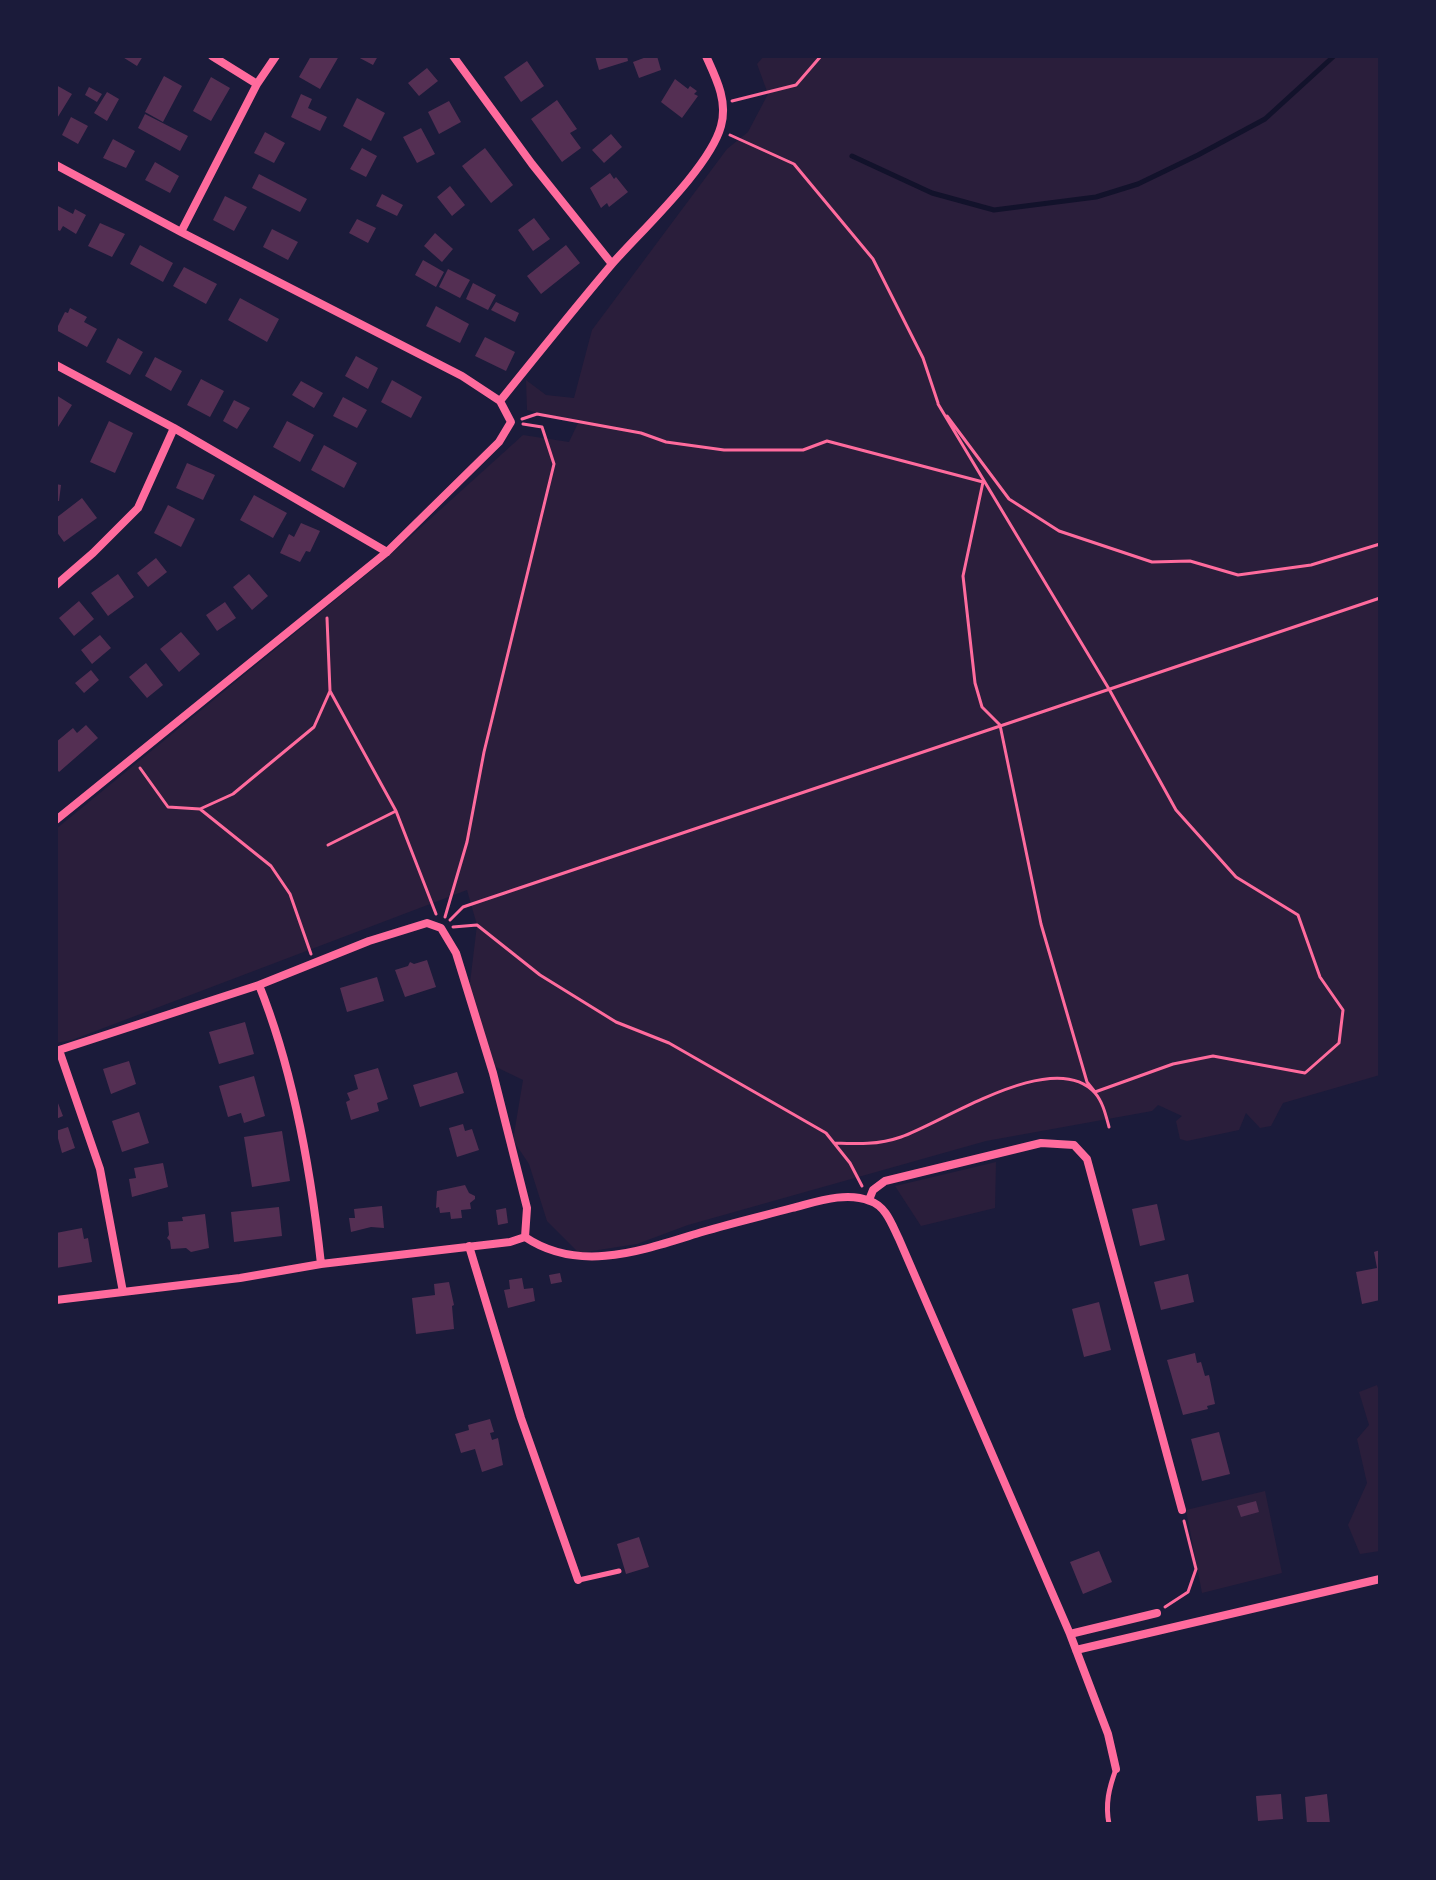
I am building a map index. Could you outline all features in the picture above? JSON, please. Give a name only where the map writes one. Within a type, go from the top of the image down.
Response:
[{"type":"street","points":[[212,56],[257,84]]},
{"type":"street","points":[[181,232],[257,84],[276,56]]},
{"type":"street","points":[[453,56],[532,164],[612,264]]},
{"type":"street","points":[[500,401],[612,264],[706,158],[720,128],[723,102],[706,56]]},
{"type":"street","points":[[56,165],[462,376],[500,401],[511,422],[499,442],[387,552],[56,820]]},
{"type":"street","points":[[56,365],[174,428],[387,552]]},
{"type":"street","points":[[56,585],[138,508],[174,428]]},
{"type":"street","points":[[123,1292],[100,1169],[57,1050],[259,985],[314,961],[427,923],[441,928],[456,953],[493,1073],[527,1208],[525,1237]]},
{"type":"street","points":[[259,985],[273,1021],[299,1126],[315,1209],[321,1264]]},
{"type":"street","points":[[869,1200],[873,1190],[885,1181],[1041,1143],[1074,1145],[1087,1159],[1182,1510]]},
{"type":"street","points":[[525,1237],[543,1250],[602,1257],[662,1245],[815,1202],[846,1197],[869,1200],[882,1207],[899,1239],[1070,1634],[1108,1734],[1116,1769]]},
{"type":"street","points":[[56,1300],[510,1242],[525,1237]]},
{"type":"street","points":[[469,1246],[521,1418],[578,1580]]},
{"type":"street","points":[[1076,1650],[1380,1579]]},
{"type":"street","points":[[1070,1634],[1157,1613]]},
{"type":"lane","points":[[578,1580],[619,1571]]},
{"type":"lane","points":[[1109,1824],[1106,1810],[1116,1769]]},
{"type":"path","points":[[723,102],[796,85],[821,56]]},
{"type":"path","points":[[720,128],[794,164],[873,259],[923,358],[938,404],[1109,689],[1176,810],[1236,877],[1298,915],[1320,977],[1343,1010],[1339,1043],[1305,1073],[1213,1056],[1173,1064],[1095,1092],[1067,1077],[1024,1082],[900,1137],[870,1145],[834,1143]]},
{"type":"path","points":[[938,404],[1009,499],[1059,531],[1152,562],[1190,561],[1238,575],[1311,565],[1380,544]]},
{"type":"path","points":[[511,422],[537,414],[641,433],[666,442],[724,450],[803,450],[827,441],[983,482]]},
{"type":"path","points":[[441,928],[467,842],[484,752],[554,464],[542,427],[511,422]]},
{"type":"path","points":[[983,482],[963,576],[975,683],[982,707],[1000,725],[1041,924],[1087,1082],[1105,1112],[1109,1127]]},
{"type":"path","points":[[441,928],[463,907],[1380,598]]},
{"type":"path","points":[[133,757],[168,807],[200,809],[233,794],[314,727],[330,691],[329,632],[324,602]]},
{"type":"path","points":[[330,691],[396,811],[441,928]]},
{"type":"path","points":[[200,809],[271,866],[290,894],[314,961]]},
{"type":"path","points":[[328,845],[396,811]]},
{"type":"path","points":[[441,928],[477,925],[540,975],[616,1022],[669,1043],[826,1133],[850,1163],[869,1200]]},
{"type":"path","points":[[1157,1613],[1188,1592],[1196,1569],[1182,1510]]},
{"type":"shaded area","points":[[764,56],[1380,56],[1380,1075],[1283,1103],[1271,1126],[1260,1128],[1246,1113],[1239,1130],[1187,1141],[1180,1139],[1176,1121],[1182,1116],[1158,1105],[1152,1111],[986,1141],[688,1225],[637,1244],[579,1253],[547,1221],[529,1164],[513,1140],[523,1080],[494,1066],[469,991],[477,925],[467,890],[72,1040],[56,1043],[56,829],[388,557],[523,435],[569,442],[578,423],[527,410],[526,380],[546,395],[574,398],[592,330],[727,149],[748,132],[768,94],[757,64]]},
{"type":"shaded area","points":[[996,1162],[995,1208],[921,1226],[895,1186]]},
{"type":"shaded area","points":[[1377,1385],[1380,1393],[1380,1551],[1360,1554],[1348,1525],[1367,1483],[1357,1439],[1369,1425],[1359,1392]]},
{"type":"shaded area","points":[[1265,1491],[1282,1573],[1202,1593],[1186,1510]]},
{"type":"building","points":[[121,56],[143,56],[137,66]]},
{"type":"building","points":[[311,56],[339,56],[320,89],[299,77]]},
{"type":"building","points":[[356,56],[378,56],[373,65]]},
{"type":"building","points":[[595,56],[627,56],[628,61],[599,70]]},
{"type":"building","points":[[657,56],[661,70],[639,78],[633,62]]},
{"type":"building","points":[[527,61],[544,86],[521,102],[504,77]]},
{"type":"building","points":[[427,68],[438,81],[419,96],[408,83]]},
{"type":"building","points":[[164,76],[182,86],[163,122],[145,112]]},
{"type":"building","points":[[211,77],[230,88],[211,121],[193,111]]},
{"type":"building","points":[[675,79],[688,89],[690,86],[697,91],[694,94],[698,96],[682,118],[661,102]]},
{"type":"building","points":[[56,85],[72,94],[56,120]]},
{"type":"building","points":[[89,87],[102,94],[97,102],[85,95]]},
{"type":"building","points":[[107,92],[119,99],[107,121],[94,113]]},
{"type":"building","points":[[301,94],[312,99],[308,108],[327,117],[320,131],[291,117]]},
{"type":"building","points":[[357,98],[385,113],[371,141],[343,126]]},
{"type":"building","points":[[557,100],[577,129],[570,133],[581,148],[562,162],[531,119]]},
{"type":"building","points":[[449,101],[461,122],[439,134],[428,112]]},
{"type":"building","points":[[145,114],[188,136],[180,151],[138,128]]},
{"type":"building","points":[[71,117],[88,126],[78,144],[62,135]]},
{"type":"building","points":[[421,128],[435,154],[417,163],[403,137]]},
{"type":"building","points":[[265,132],[285,143],[274,163],[254,153]]},
{"type":"building","points":[[611,134],[622,147],[604,163],[592,150]]},
{"type":"building","points":[[113,139],[135,151],[126,168],[103,158]]},
{"type":"building","points":[[362,148],[377,156],[366,177],[350,169]]},
{"type":"building","points":[[485,148],[513,185],[491,203],[462,166]]},
{"type":"building","points":[[155,162],[179,176],[170,193],[145,180]]},
{"type":"building","points":[[610,173],[628,192],[609,207],[607,203],[601,208],[590,188]]},
{"type":"building","points":[[259,174],[307,199],[300,212],[252,188]]},
{"type":"building","points":[[450,186],[465,205],[452,216],[437,197]]},
{"type":"building","points":[[382,194],[403,205],[397,216],[376,206]]},
{"type":"building","points":[[225,196],[247,207],[234,231],[213,220]]},
{"type":"building","points":[[56,205],[73,214],[75,209],[86,215],[76,234],[63,226],[60,231],[56,229]]},
{"type":"building","points":[[534,218],[550,239],[533,251],[518,230]]},
{"type":"building","points":[[357,219],[376,228],[368,243],[349,233]]},
{"type":"building","points":[[100,223],[125,234],[112,257],[88,246]]},
{"type":"building","points":[[272,229],[298,242],[288,260],[263,247]]},
{"type":"building","points":[[435,233],[453,249],[442,262],[424,246]]},
{"type":"building","points":[[140,245],[173,263],[163,282],[130,264]]},
{"type":"building","points":[[566,245],[580,263],[541,294],[527,276]]},
{"type":"building","points":[[423,260],[444,272],[436,287],[415,275]]},
{"type":"building","points":[[184,267],[217,284],[206,304],[173,286]]},
{"type":"building","points":[[448,269],[470,280],[460,298],[439,287]]},
{"type":"building","points":[[473,283],[496,295],[488,310],[466,299]]},
{"type":"building","points":[[240,298],[279,319],[267,342],[228,320]]},
{"type":"building","points":[[496,302],[519,313],[515,322],[491,310]]},
{"type":"building","points":[[436,306],[469,324],[460,343],[426,326]]},
{"type":"building","points":[[70,308],[87,317],[84,322],[97,329],[87,347],[56,330]]},
{"type":"building","points":[[485,337],[515,352],[506,371],[475,356]]},
{"type":"building","points":[[118,338],[143,352],[130,375],[106,362]]},
{"type":"building","points":[[356,356],[378,368],[368,389],[345,376]]},
{"type":"building","points":[[155,357],[182,371],[171,391],[145,376]]},
{"type":"building","points":[[201,379],[224,391],[210,417],[187,405]]},
{"type":"building","points":[[392,380],[422,397],[411,418],[381,402]]},
{"type":"building","points":[[301,381],[323,393],[314,408],[292,395]]},
{"type":"building","points":[[56,395],[72,405],[58,427],[56,425]]},
{"type":"building","points":[[343,397],[367,410],[357,428],[333,416]]},
{"type":"building","points":[[234,400],[250,408],[237,429],[223,421]]},
{"type":"building","points":[[109,421],[133,433],[115,473],[90,462]]},
{"type":"building","points":[[287,421],[314,435],[300,462],[273,447]]},
{"type":"building","points":[[324,445],[357,463],[344,488],[311,470]]},
{"type":"building","points":[[187,463],[215,475],[203,500],[176,488]]},
{"type":"building","points":[[56,484],[61,485],[59,501],[56,501]]},
{"type":"building","points":[[254,495],[287,513],[273,538],[240,520]]},
{"type":"building","points":[[82,498],[97,518],[64,542],[56,531],[56,518]]},
{"type":"building","points":[[168,505],[195,519],[181,547],[154,533]]},
{"type":"building","points":[[301,523],[320,531],[310,552],[306,551],[300,562],[280,553],[289,534],[294,537]]},
{"type":"building","points":[[156,558],[167,572],[148,587],[137,573]]},
{"type":"building","points":[[118,574],[134,597],[108,616],[91,593]]},
{"type":"building","points":[[249,574],[268,596],[252,610],[233,587]]},
{"type":"building","points":[[79,601],[94,619],[74,636],[59,618]]},
{"type":"building","points":[[225,602],[236,618],[217,631],[206,615]]},
{"type":"building","points":[[181,632],[200,654],[179,672],[160,649]]},
{"type":"building","points":[[100,635],[111,648],[92,664],[81,650]]},
{"type":"building","points":[[146,663],[163,685],[147,698],[129,677]]},
{"type":"building","points":[[91,670],[99,680],[84,693],[75,683]]},
{"type":"building","points":[[86,725],[98,738],[59,772],[56,768],[56,742],[73,728],[77,733]]},
{"type":"building","points":[[427,960],[436,987],[405,997],[395,970],[408,966],[410,962],[414,964]]},
{"type":"building","points":[[377,977],[384,1001],[347,1012],[340,988]]},
{"type":"building","points":[[245,1022],[254,1054],[219,1064],[209,1032]]},
{"type":"building","points":[[129,1061],[136,1084],[111,1094],[103,1069]]},
{"type":"building","points":[[378,1068],[388,1099],[377,1103],[379,1111],[351,1120],[346,1102],[350,1100],[347,1093],[358,1089],[354,1075]]},
{"type":"building","points":[[457,1072],[464,1093],[420,1107],[413,1085]]},
{"type":"building","points":[[254,1076],[265,1116],[244,1123],[241,1113],[228,1117],[219,1086]]},
{"type":"building","points":[[56,1098],[63,1116],[56,1119]]},
{"type":"building","points":[[139,1112],[149,1143],[122,1152],[112,1121]]},
{"type":"building","points":[[463,1124],[465,1131],[472,1129],[479,1150],[457,1157],[449,1128]]},
{"type":"building","points":[[68,1127],[75,1148],[62,1153],[56,1131]]},
{"type":"building","points":[[282,1131],[290,1181],[252,1187],[244,1137]]},
{"type":"building","points":[[163,1163],[168,1187],[132,1197],[129,1179],[136,1178],[134,1168]]},
{"type":"building","points":[[465,1185],[469,1193],[475,1196],[470,1203],[471,1209],[461,1210],[462,1218],[451,1219],[450,1212],[440,1213],[439,1207],[436,1208],[437,1191]]},
{"type":"building","points":[[1157,1204],[1165,1240],[1140,1246],[1132,1209]]},
{"type":"building","points":[[382,1206],[384,1228],[371,1227],[351,1232],[349,1218],[355,1218],[354,1209]]},
{"type":"building","points":[[279,1207],[282,1236],[234,1242],[231,1212]]},
{"type":"building","points":[[506,1208],[508,1223],[498,1225],[496,1210]]},
{"type":"building","points":[[205,1214],[209,1248],[191,1252],[186,1248],[171,1249],[167,1238],[168,1222]]},
{"type":"building","points":[[82,1228],[84,1239],[88,1238],[92,1262],[56,1268],[56,1233]]},
{"type":"building","points":[[1380,1250],[1380,1300],[1362,1304],[1356,1272],[1377,1268],[1374,1252]]},
{"type":"building","points":[[560,1273],[562,1282],[551,1284],[549,1275]]},
{"type":"building","points":[[1188,1274],[1194,1302],[1161,1310],[1154,1282]]},
{"type":"building","points":[[522,1278],[524,1289],[533,1288],[535,1301],[508,1308],[504,1290],[510,1289],[509,1280]]},
{"type":"building","points":[[449,1282],[454,1305],[454,1329],[416,1334],[412,1298],[435,1295],[434,1284]]},
{"type":"building","points":[[1099,1302],[1111,1350],[1084,1357],[1072,1309]]},
{"type":"building","points":[[1195,1353],[1205,1376],[1209,1375],[1215,1404],[1207,1406],[1208,1409],[1183,1415],[1167,1360]]},
{"type":"building","points":[[490,1419],[494,1432],[490,1433],[492,1440],[498,1438],[503,1465],[482,1472],[475,1449],[461,1453],[455,1434],[469,1430],[468,1425]]},
{"type":"building","points":[[1219,1432],[1230,1474],[1202,1481],[1191,1439]]},
{"type":"building","points":[[1256,1501],[1259,1512],[1241,1517],[1237,1506]]},
{"type":"building","points":[[639,1537],[649,1567],[626,1574],[617,1544]]},
{"type":"building","points":[[1099,1551],[1112,1582],[1083,1594],[1070,1562]]},
{"type":"building","points":[[1281,1794],[1283,1819],[1258,1821],[1256,1796]]},
{"type":"building","points":[[1327,1794],[1330,1824],[1307,1824],[1305,1797]]},
{"type":"waterway","points":[[852,156],[932,193],[994,210],[1096,197],[1138,184],[1265,119],[1334,56]]}]
